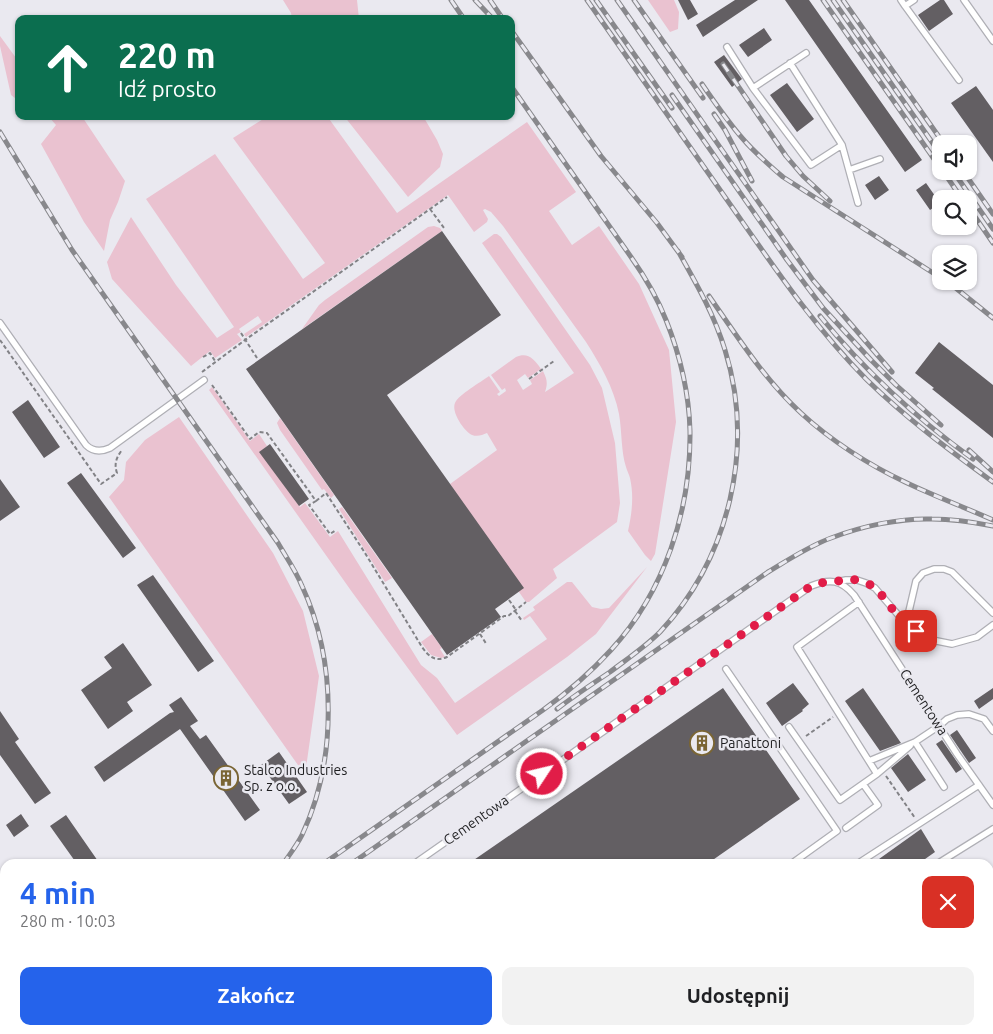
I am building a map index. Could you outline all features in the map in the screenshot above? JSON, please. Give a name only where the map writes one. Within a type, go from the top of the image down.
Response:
[{"type":"lane","points":[[901,0],[959,80]]},
{"type":"lane","points":[[905,6],[914,0]]},
{"type":"lane","points":[[964,0],[993,41]]},
{"type":"lane","points":[[727,47],[753,88],[811,165],[842,146]]},
{"type":"lane","points":[[753,88],[806,53]]},
{"type":"lane","points":[[790,63],[842,146],[858,203]]},
{"type":"lane","points":[[849,170],[880,158]]},
{"type":"lane","points":[[0,323],[86,445],[92,450],[101,451],[110,448],[205,379]]},
{"type":"lane","points":[[906,624],[916,581],[923,573],[934,569],[944,569],[952,572],[993,614]]},
{"type":"lane","points":[[836,582],[857,580],[875,588],[906,624],[927,639],[952,644],[977,637],[993,625]]},
{"type":"lane","name":"Cementowa","points":[[421,859],[811,586],[826,582],[836,582],[845,586],[859,602],[957,754],[993,805]]},
{"type":"lane","points":[[859,602],[797,647],[869,761],[879,772]]},
{"type":"lane","points":[[726,669],[837,831],[799,859]]},
{"type":"lane","points":[[789,727],[840,800],[864,784],[915,742],[947,719],[957,715],[969,714],[984,719],[993,731]]},
{"type":"lane","points":[[869,761],[915,742]]},
{"type":"lane","points":[[915,742],[944,787]]},
{"type":"lane","points":[[846,828],[878,805],[864,784]]},
{"type":"lane","points":[[866,859],[979,784]]},
{"type":"lane","points":[[945,859],[993,829]]},
{"type":"path","points":[[205,379],[202,371],[447,197]]},
{"type":"path","points":[[430,209],[444,228]]},
{"type":"path","points":[[241,333],[257,358]]},
{"type":"path","points":[[0,340],[102,484],[117,473],[116,462],[123,449]]},
{"type":"path","points":[[204,357],[210,353],[216,361]]},
{"type":"path","points":[[529,379],[554,361]]},
{"type":"path","points":[[209,387],[212,385],[250,439],[260,432],[267,433],[316,501]]},
{"type":"path","points":[[336,530],[330,534],[309,505],[326,494],[362,547],[429,656],[436,659],[445,658],[526,602]]},
{"type":"path","points":[[508,600],[522,621]]},
{"type":"path","points":[[480,634],[487,645]]},
{"type":"path","points":[[799,741],[839,713]]},
{"type":"path","points":[[879,772],[919,824]]},
{"type":"shaded area","points":[[283,0],[357,0],[359,15],[291,15]]},
{"type":"shaded area","points":[[648,0],[674,0],[679,12],[678,29],[670,32]]},
{"type":"shaded area","points":[[0,36],[15,57],[15,98],[11,95],[0,46]]},
{"type":"shaded area","points":[[52,120],[84,120],[125,181],[110,220],[104,251],[84,222],[41,144],[56,125]]},
{"type":"shaded area","points":[[262,120],[330,120],[397,213],[527,122],[576,192],[549,211],[572,245],[599,226],[639,284],[669,350],[676,422],[655,554],[651,561],[628,531],[631,518],[632,491],[623,455],[617,404],[610,386],[586,342],[503,226],[491,212],[485,209],[483,210],[488,219],[487,222],[474,232],[448,195],[246,337],[244,334],[262,322],[258,316],[239,329],[241,332],[237,334],[242,340],[215,358],[210,351],[191,366],[112,279],[107,262],[131,217],[176,285],[217,338],[234,327],[146,199],[215,154],[303,279],[325,263],[233,138]]},
{"type":"shaded area","points":[[347,120],[425,120],[443,154],[440,167],[408,197]]},
{"type":"shaded area","points":[[434,226],[442,231],[302,329],[319,305],[325,300],[428,227]]},
{"type":"shaded area","points":[[494,234],[501,237],[590,365],[602,388],[615,443],[620,503],[617,522],[553,569],[557,578],[529,602],[526,602],[519,592],[450,484],[497,450],[487,433],[478,436],[472,435],[462,425],[454,407],[460,396],[489,376],[500,392],[497,394],[499,396],[506,391],[505,388],[502,390],[491,375],[516,357],[524,355],[530,357],[541,369],[528,378],[525,374],[517,380],[523,390],[532,384],[530,380],[543,371],[547,381],[545,392],[574,373],[482,243]]},
{"type":"shaded area","points":[[212,387],[250,441],[259,434],[267,446],[260,452],[300,507],[305,503],[330,537],[338,531],[421,665],[437,678],[455,703],[547,639],[530,616],[524,620],[523,618],[535,610],[533,607],[567,582],[572,582],[592,607],[609,608],[647,567],[596,634],[567,657],[457,735],[352,592],[209,390]]},
{"type":"shaded area","points":[[179,417],[273,553],[303,611],[319,676],[305,775],[109,497],[124,480],[126,462],[145,440]]},
{"type":"shaded area","points":[[280,418],[334,495],[331,498],[324,489],[322,490],[280,430],[277,423]]},
{"type":"shaded area","points":[[342,507],[392,578],[385,582],[339,509]]},
{"type":"shaded area","points":[[432,634],[442,648],[440,649],[445,657],[441,658],[431,655],[421,642]]},
{"type":"building","points":[[678,0],[690,0],[698,14],[688,20]]},
{"type":"building","points":[[735,0],[758,0],[703,37],[696,25]]},
{"type":"building","points":[[785,0],[809,0],[922,160],[905,172]]},
{"type":"building","points":[[940,0],[944,0],[953,14],[929,31],[918,15]]},
{"type":"building","points":[[764,28],[772,40],[748,57],[739,45]]},
{"type":"building","points":[[724,55],[742,79],[732,87],[714,62]]},
{"type":"building","points":[[787,83],[814,119],[797,132],[770,95]]},
{"type":"building","points":[[976,86],[993,110],[993,162],[977,140],[977,135],[974,135],[951,103]]},
{"type":"building","points":[[879,176],[889,190],[875,200],[865,185]]},
{"type":"building","points":[[926,183],[932,192],[932,209],[930,210],[916,190]]},
{"type":"building","points":[[442,231],[501,315],[387,395],[524,588],[495,609],[501,617],[447,655],[246,369]]},
{"type":"building","points":[[939,342],[993,385],[993,438],[915,373]]},
{"type":"building","points":[[28,400],[60,447],[44,458],[12,412]]},
{"type":"building","points":[[270,444],[309,499],[299,506],[259,452]]},
{"type":"building","points":[[81,473],[136,548],[123,558],[67,483]]},
{"type":"building","points":[[0,479],[20,507],[0,521]]},
{"type":"building","points":[[153,575],[214,661],[198,672],[137,585]]},
{"type":"building","points":[[123,643],[152,685],[127,702],[133,711],[108,729],[81,690],[112,668],[104,657]]},
{"type":"building","points":[[793,683],[809,704],[803,711],[782,726],[766,703]]},
{"type":"building","name":"Panattoni","points":[[723,688],[800,799],[714,859],[475,859]]},
{"type":"building","points":[[863,688],[901,743],[880,751],[845,701]]},
{"type":"building","points":[[993,688],[993,699],[979,709],[974,701]]},
{"type":"building","points":[[181,697],[198,721],[190,726],[200,739],[206,735],[260,810],[245,821],[180,729],[104,782],[94,767],[174,712],[169,705]]},
{"type":"building","points":[[0,711],[19,739],[15,742],[51,793],[35,804],[0,755]]},
{"type":"building","points":[[957,730],[976,758],[969,763],[950,735]]},
{"type":"building","points":[[942,740],[962,769],[956,773],[936,744]]},
{"type":"building","points":[[279,752],[307,792],[289,804],[261,765]]},
{"type":"building","points":[[908,754],[926,780],[908,792],[891,768]]},
{"type":"building","points":[[21,814],[29,826],[14,837],[6,825]]},
{"type":"building","points":[[66,815],[97,859],[73,859],[50,826]]},
{"type":"building","points":[[921,829],[935,852],[925,859],[879,859]]},
{"type":"railway","points":[[451,0],[461,15]]},
{"type":"railway","points":[[475,0],[489,15]]},
{"type":"railway","points":[[490,0],[500,15]]},
{"type":"railway","points":[[587,0],[779,274],[830,339],[867,380],[912,421],[993,482]]},
{"type":"railway","points":[[596,0],[672,108]]},
{"type":"railway","points":[[617,0],[813,280],[892,372]]},
{"type":"railway","points":[[634,0],[703,98]]},
{"type":"railway","points":[[823,0],[932,156]]},
{"type":"railway","points":[[833,0],[932,142]]},
{"type":"railway","points":[[843,0],[938,135]]},
{"type":"railway","points":[[515,36],[601,156],[657,223],[682,257]]},
{"type":"railway","points":[[723,64],[786,156],[803,176],[830,201]]},
{"type":"railway","points":[[702,84],[743,139],[783,177],[932,272]]},
{"type":"railway","points":[[330,859],[543,710],[595,667],[630,627],[646,602],[660,576],[680,519],[686,490],[690,431],[683,374],[666,320],[646,280],[515,92]]},
{"type":"railway","points":[[672,95],[787,260],[823,308],[896,385],[941,425]]},
{"type":"railway","points":[[714,114],[725,130],[752,181]]},
{"type":"railway","points":[[0,132],[72,250],[278,543],[300,580],[322,646],[327,678],[327,743],[322,775],[313,806],[302,835],[287,859]]},
{"type":"railway","points":[[949,180],[956,190]]},
{"type":"railway","points":[[959,180],[993,229]]},
{"type":"railway","points":[[969,180],[993,214]]},
{"type":"railway","points":[[977,220],[993,243]]},
{"type":"railway","points":[[557,709],[629,658],[660,632],[684,602],[704,570],[719,535],[730,499],[736,462],[737,424],[734,387],[725,350],[716,324],[678,251]]},
{"type":"railway","points":[[958,290],[993,318]]},
{"type":"railway","points":[[709,296],[775,386],[824,433],[864,460],[891,475],[993,520]]},
{"type":"railway","points":[[820,316],[854,355],[911,410],[973,459]]},
{"type":"railway","points":[[969,450],[993,472]]},
{"type":"railway","points":[[358,859],[768,572],[807,549],[843,534],[868,526],[894,521],[940,519],[993,526]]},
{"type":"place","name":"Panattoni","points":[[702,743]]},
{"type":"place","name":"Stalco Industries Sp. z o.o.","points":[[226,778]]},
{"type":"route","points":[[542,774],[811,586],[818,583],[846,580],[857,580],[866,583],[875,588],[906,624],[916,631]]}]
